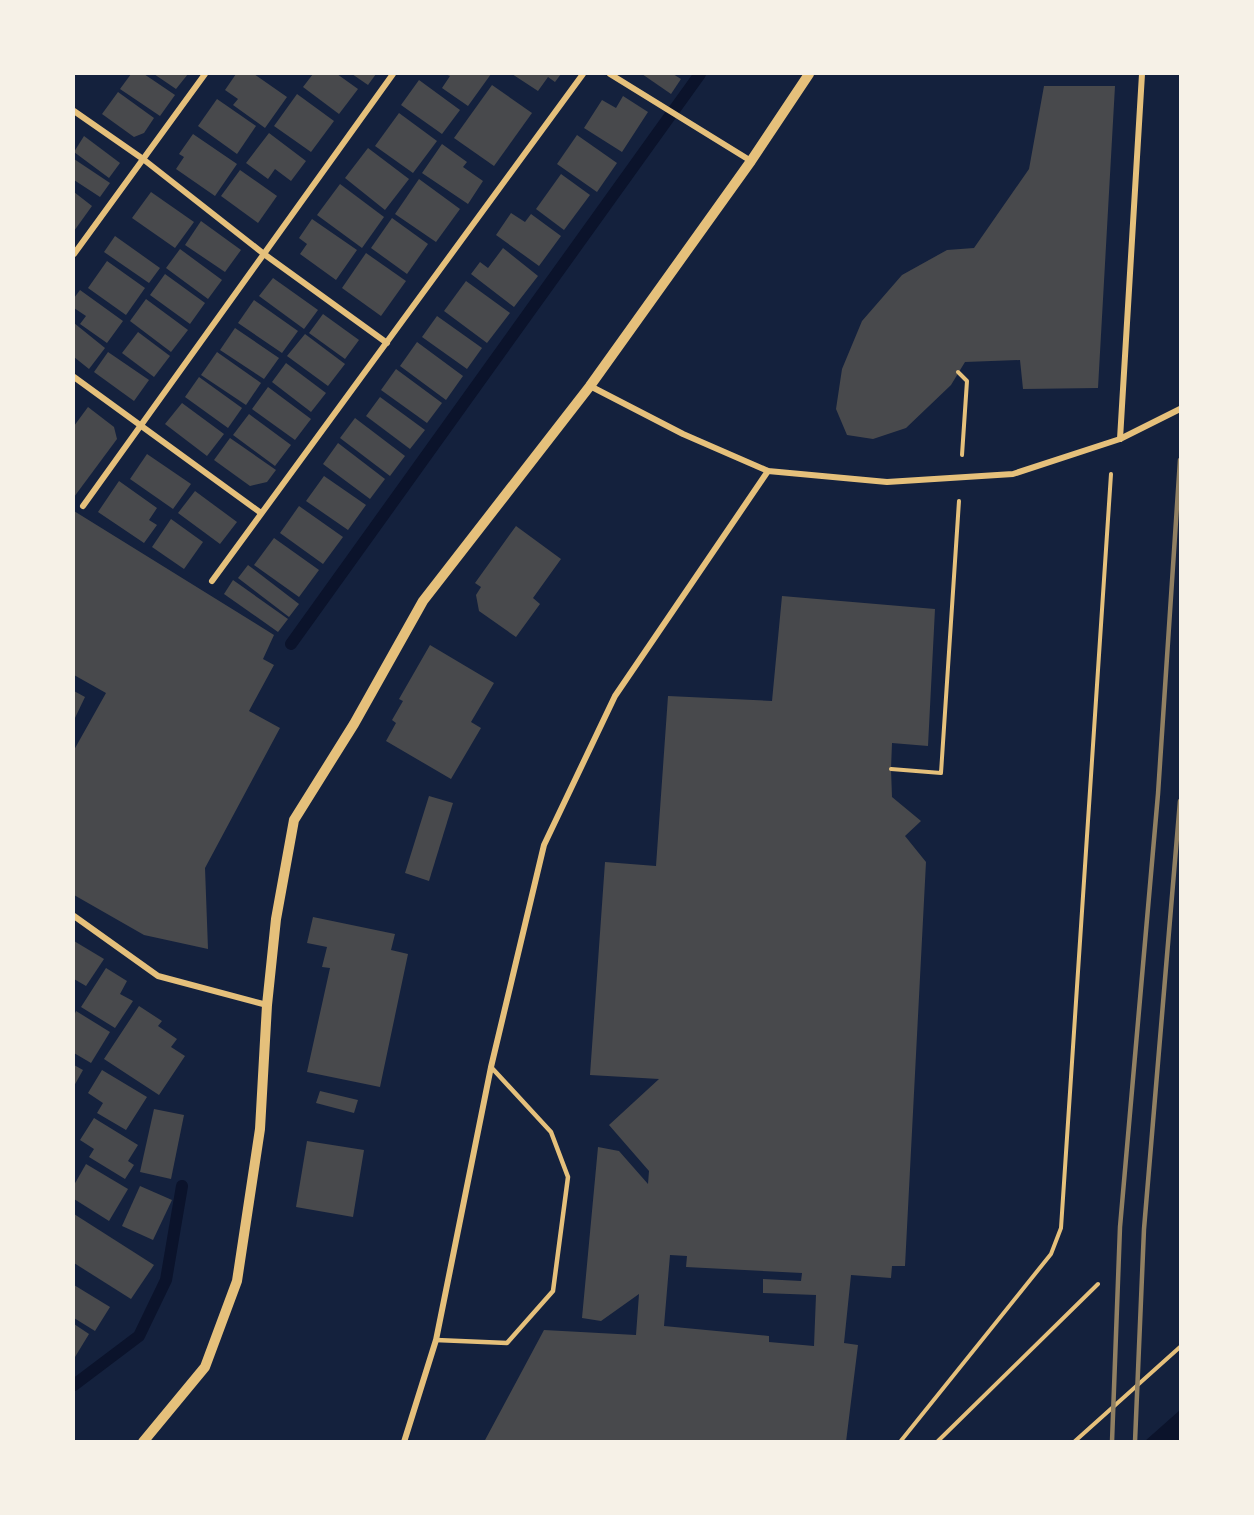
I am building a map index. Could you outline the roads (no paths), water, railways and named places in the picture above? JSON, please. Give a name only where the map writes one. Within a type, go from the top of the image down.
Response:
[{"type":"street","points":[[74,254],[205,74]]},
{"type":"street","points":[[83,506],[393,74]]},
{"type":"street","points":[[212,581],[583,74]]},
{"type":"street","points":[[610,74],[751,161]]},
{"type":"street","points":[[143,1442],[205,1367],[237,1281],[261,1129],[267,1005],[276,919],[294,820],[354,724],[423,601],[590,386],[751,161],[809,74]]},
{"type":"street","points":[[1120,439],[1142,74]]},
{"type":"street","points":[[74,111],[143,159],[264,254],[387,343]]},
{"type":"street","points":[[74,377],[261,513]]},
{"type":"street","points":[[590,386],[683,435],[768,471],[887,482],[1013,474],[1120,439],[1180,409]]},
{"type":"street","points":[[404,1442],[436,1340],[491,1067],[544,845],[615,696],[768,471]]},
{"type":"street","points":[[74,916],[158,976],[267,1005]]},
{"type":"lane","points":[[436,1340],[507,1343],[553,1291],[568,1177],[551,1132],[491,1067]]},
{"type":"water","points":[[1180,1410],[1180,1441],[1145,1441]]},
{"type":"waterway","points":[[291,644],[700,74]]},
{"type":"waterway","points":[[74,1385],[139,1336],[166,1280],[182,1186]]},
{"type":"railway","points":[[1112,1442],[1120,1227],[1158,794],[1180,460]]},
{"type":"railway","points":[[1135,1442],[1144,1229],[1180,801]]}]
